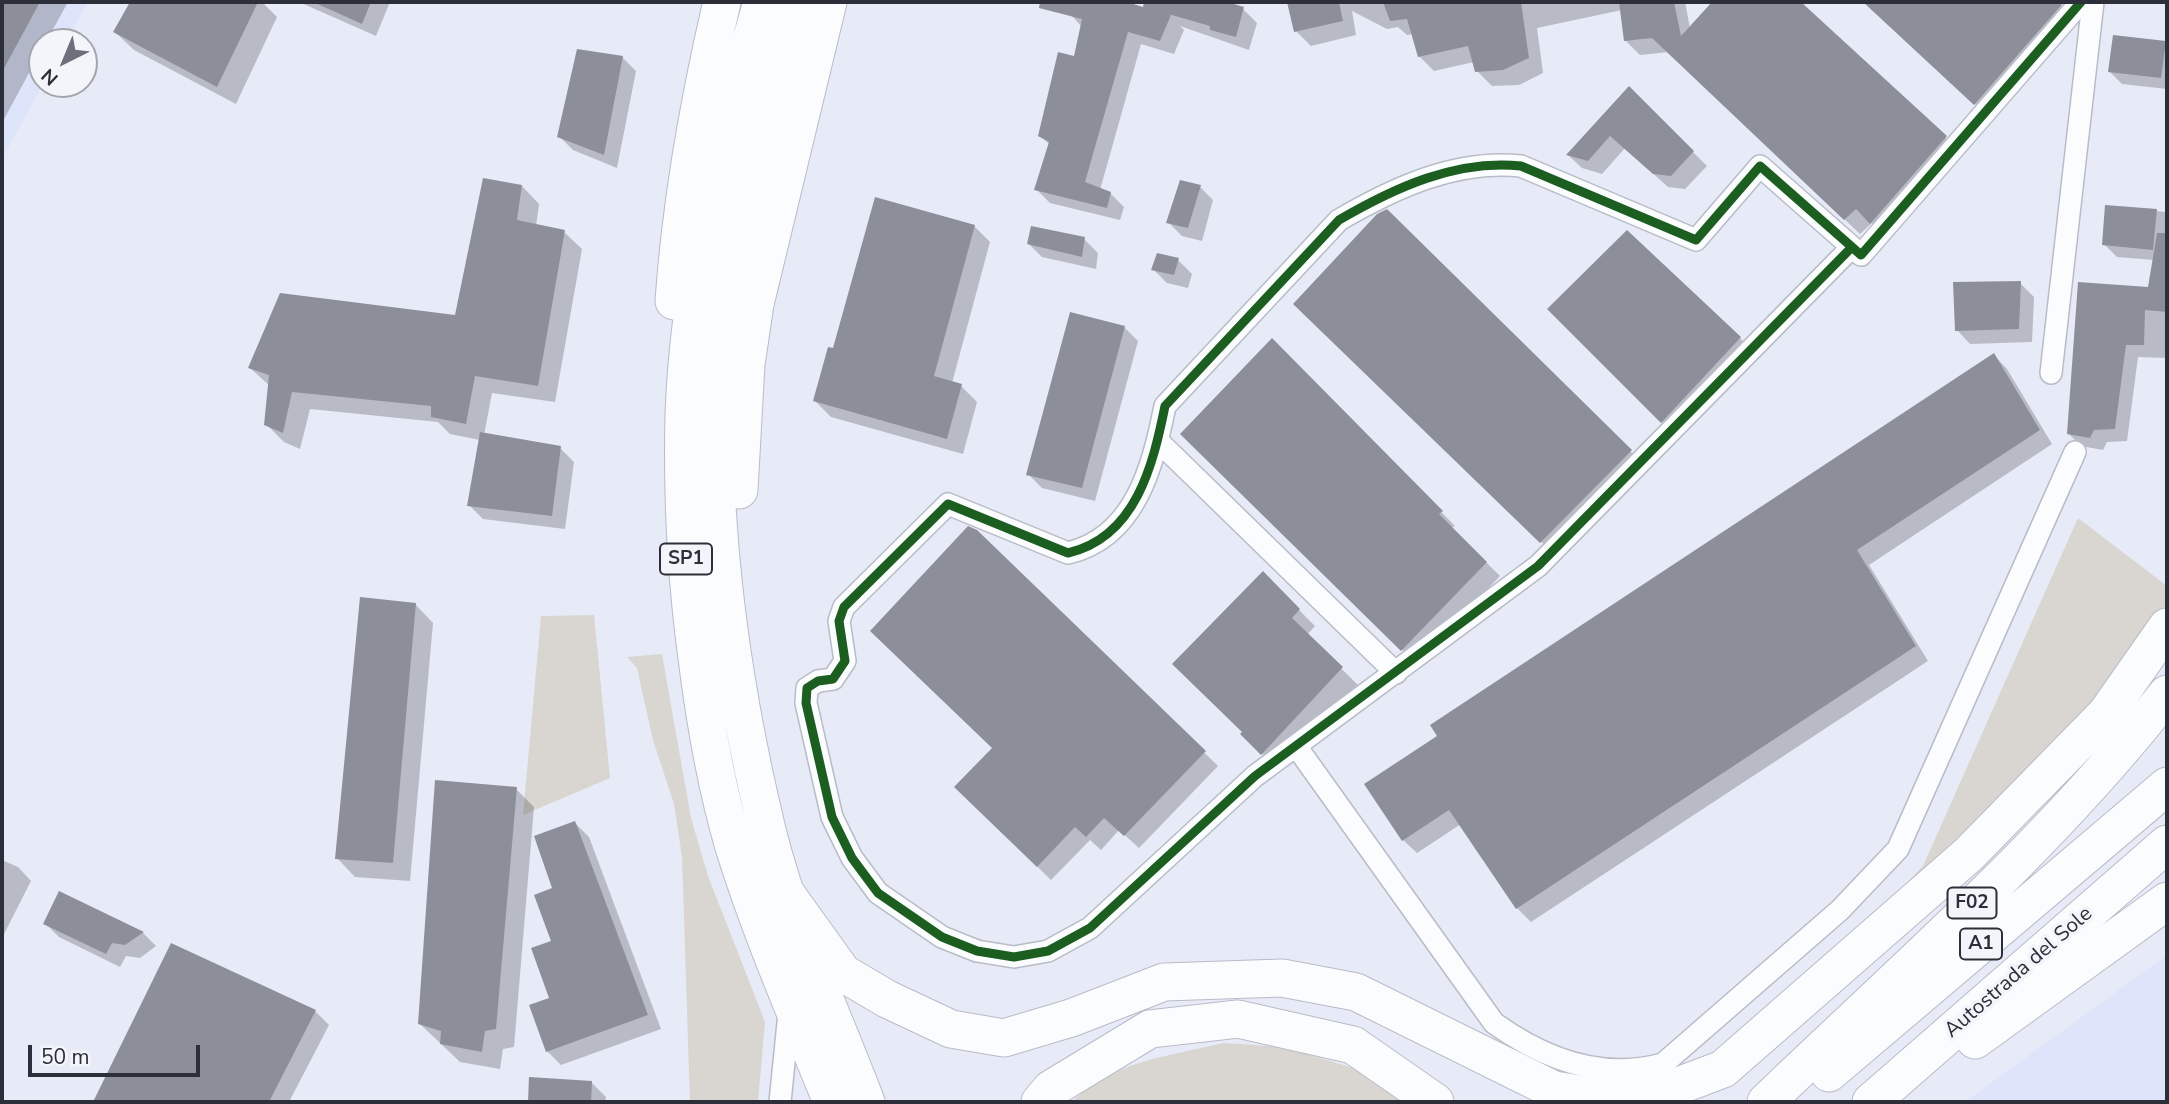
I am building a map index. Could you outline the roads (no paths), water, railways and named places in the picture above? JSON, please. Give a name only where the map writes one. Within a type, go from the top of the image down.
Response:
[{"type":"highway","points":[[684,510],[671,373],[677,253],[694,134],[722,2]]},
{"type":"highway","name":"SP1","points":[[762,2],[726,148],[698,282],[684,413],[684,543],[696,656],[720,796],[750,895],[832,1102]]},
{"type":"highway","name":"SP1","points":[[793,2],[737,234],[720,346],[714,464],[733,648],[767,831],[787,895],[866,1102]]},
{"type":"highway","points":[[733,648],[746,364],[766,248],[828,2]]},
{"type":"highway","points":[[787,895],[844,973],[887,999],[951,1029],[1003,1038],[1072,1018],[1164,982],[1217,978],[1282,978],[1356,992],[1554,1090],[1600,1097],[1657,1094],[1723,1069],[1969,854],[2106,714],[2167,627]]},
{"type":"highway","name":"F02","points":[[1766,1102],[2034,845],[2133,738],[2167,694]]},
{"type":"highway","name":"A1","points":[[1794,1102],[2167,786]]},
{"type":"highway","name":"Autostrada del Sole","points":[[1871,1102],[2167,844]]},
{"type":"highway","points":[[1889,1102],[2167,901]]},
{"type":"highway","points":[[1041,1102],[1051,1089],[1150,1029],[1238,1020],[1353,1045],[1434,1102]]},
{"type":"street","points":[[1852,247],[1538,566],[1255,776],[1090,928],[1048,951],[1014,957],[977,950],[942,937],[902,912],[878,893],[852,858],[832,817],[806,703],[807,688],[818,681],[833,679],[845,661],[839,621],[844,607],[948,504],[1068,553],[1084,549],[1102,538],[1135,506],[1158,441],[1166,406],[1339,220],[1375,199],[1427,178],[1490,163],[1521,166],[1696,240],[1760,166],[1852,247],[1861,255],[2081,2]]},
{"type":"street","points":[[2051,373],[2093,2]]},
{"type":"street","points":[[1158,441],[1396,673]]},
{"type":"street","points":[[1296,746],[1494,1023],[1527,1046],[1552,1057],[1601,1069],[1642,1070],[1663,1064],[1840,911],[1898,849],[2075,452]]},
{"type":"street","points":[[779,1102],[790,1000]]}]
